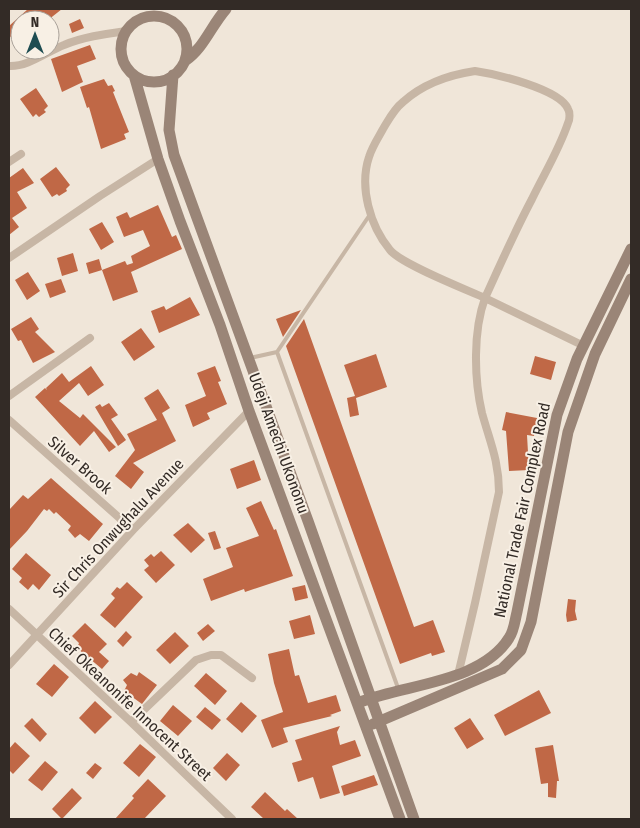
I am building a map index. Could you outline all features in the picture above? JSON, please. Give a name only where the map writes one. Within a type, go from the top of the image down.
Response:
[{"type":"main road","points":[[166,9],[132,25],[122,40],[121,50],[127,68],[143,80],[154,82],[164,80],[173,75],[185,61],[196,54],[226,9]]},
{"type":"main road","points":[[147,17],[157,16],[176,24],[186,41],[185,61]]},
{"type":"main road","name":"Udeji Amechi Ukononu","points":[[134,75],[158,159],[400,819]]},
{"type":"main road","name":"Udeji Amechi Ukononu","points":[[173,75],[169,130],[174,155],[308,521],[414,819]]},
{"type":"main road","name":"National Trade Fair Complex Road","points":[[357,703],[458,675],[495,655],[510,637],[517,612],[558,415],[576,359],[631,249]]},
{"type":"main road","name":"National Trade Fair Complex Road","points":[[366,727],[502,669],[521,650],[532,622],[568,432],[595,354],[631,280]]},
{"type":"main road","points":[[220,325],[233,320]]},
{"type":"street","points":[[9,66],[20,66],[65,44],[100,35],[126,32]]},
{"type":"street","points":[[458,675],[499,492],[496,455],[482,412],[477,378],[478,326],[485,298],[532,198],[560,144],[569,121],[569,109],[562,100],[536,87],[476,71],[451,75],[415,92],[402,102],[392,114],[368,158],[366,189],[370,213],[378,233],[391,252],[412,264],[485,298],[584,346]]},
{"type":"street","points":[[9,162],[21,154]]},
{"type":"street","points":[[9,258],[158,159]]},
{"type":"street","points":[[9,396],[90,338]]},
{"type":"street","name":"Sir Chris Onwughalu Avenue","points":[[9,665],[133,530],[249,411]]},
{"type":"street","name":"Silver Brook","points":[[9,420],[133,530]]},
{"type":"street","name":"Chief Okeanonife Innocent Street","points":[[9,609],[232,819]]},
{"type":"street","points":[[131,722],[196,660],[202,657],[221,655],[252,678]]},
{"type":"lane","points":[[247,358],[277,352],[370,213]]},
{"type":"lane","points":[[277,352],[399,690]]},
{"type":"building","points":[[28,9],[62,9],[60,11]]},
{"type":"building","points":[[80,19],[84,28],[72,33],[69,24]]},
{"type":"building","points":[[90,45],[96,59],[77,66],[83,82],[62,92],[51,60],[60,60],[60,56]]},
{"type":"building","points":[[104,79],[108,86],[112,85],[115,91],[113,92],[129,132],[124,134],[126,139],[101,149],[89,107],[87,108],[80,87]]},
{"type":"building","points":[[36,88],[48,106],[44,110],[46,112],[39,117],[36,114],[33,117],[20,99]]},
{"type":"building","points":[[56,167],[70,185],[66,189],[67,191],[59,196],[57,194],[52,197],[40,179]]},
{"type":"building","points":[[23,168],[34,183],[17,192],[27,208],[12,218],[19,227],[9,235],[9,178]]},
{"type":"building","points":[[158,205],[172,237],[176,235],[182,249],[131,272],[138,292],[113,301],[102,270],[125,261],[127,265],[133,263],[131,256],[150,246],[143,230],[124,237],[116,217],[127,212],[130,218]]},
{"type":"building","points":[[102,222],[114,242],[101,250],[89,229]]},
{"type":"building","points":[[73,253],[78,271],[62,276],[57,258]]},
{"type":"building","points":[[99,259],[102,270],[89,274],[86,263]]},
{"type":"building","points":[[28,272],[40,291],[27,300],[15,280]]},
{"type":"building","points":[[61,279],[66,292],[50,298],[45,284]]},
{"type":"building","points":[[190,297],[200,315],[159,333],[151,311],[164,306],[166,310]]},
{"type":"building","points":[[301,310],[283,337],[276,319]]},
{"type":"building","points":[[31,317],[39,329],[35,332],[55,352],[33,363],[21,340],[18,341],[11,329]]},
{"type":"building","points":[[304,319],[414,627],[433,620],[445,652],[432,656],[431,653],[400,664],[286,346]]},
{"type":"building","points":[[141,328],[155,347],[134,361],[121,342]]},
{"type":"building","points":[[376,354],[387,387],[356,398],[359,415],[350,417],[347,398],[355,396],[344,365]]},
{"type":"building","points":[[535,356],[556,362],[551,380],[530,374]]},
{"type":"building","points":[[91,366],[104,385],[88,396],[79,383],[59,401],[80,418],[83,414],[116,447],[109,452],[94,431],[80,446],[35,397],[45,388],[47,390],[46,388],[62,373],[69,382]]},
{"type":"building","points":[[215,366],[221,381],[218,382],[227,404],[207,413],[210,419],[193,427],[185,405],[206,396],[197,373]]},
{"type":"building","points":[[158,389],[170,408],[162,413],[176,441],[133,463],[144,472],[131,489],[115,476],[135,450],[127,434],[157,420],[144,398]]},
{"type":"building","points":[[109,403],[118,415],[111,419],[126,440],[118,446],[95,407],[100,404],[102,407]]},
{"type":"building","points":[[506,412],[537,418],[534,436],[527,435],[529,470],[509,471],[506,431],[502,430]]},
{"type":"building","points":[[254,460],[261,480],[237,489],[230,469]]},
{"type":"building","points":[[51,478],[103,524],[89,541],[80,534],[75,538],[68,530],[71,526],[56,512],[54,514],[49,509],[47,511],[44,509],[9,550],[9,510],[23,495],[28,499]]},
{"type":"building","points":[[261,501],[274,530],[276,529],[293,576],[245,592],[244,589],[211,601],[203,579],[233,567],[226,548],[259,536],[246,508]]},
{"type":"building","points":[[188,523],[205,540],[191,553],[173,535]]},
{"type":"building","points":[[215,531],[221,548],[214,550],[208,533]]},
{"type":"building","points":[[161,551],[175,565],[156,583],[144,570],[149,566],[144,560],[151,554],[154,557]]},
{"type":"building","points":[[26,553],[51,575],[39,590],[33,584],[28,590],[19,582],[22,578],[12,569]]},
{"type":"building","points":[[127,582],[143,597],[115,628],[100,615],[115,598],[111,594],[117,587],[120,589]]},
{"type":"building","points":[[305,585],[308,598],[295,601],[292,588]]},
{"type":"building","points":[[568,599],[576,600],[575,611],[577,620],[567,622],[566,615]]},
{"type":"building","points":[[310,615],[315,634],[294,639],[289,621]]},
{"type":"building","points":[[85,623],[107,644],[99,652],[109,661],[102,669],[77,648],[79,643],[72,636]]},
{"type":"building","points":[[208,624],[215,631],[203,641],[197,633]]},
{"type":"building","points":[[126,631],[132,637],[123,647],[117,641]]},
{"type":"building","points":[[175,632],[189,646],[170,664],[156,650]]},
{"type":"building","points":[[289,649],[295,676],[299,675],[308,703],[336,695],[341,711],[330,715],[332,716],[283,728],[288,742],[272,748],[261,720],[283,712],[268,654]]},
{"type":"building","points":[[54,664],[69,677],[52,697],[36,684]]},
{"type":"building","points":[[139,672],[157,685],[142,704],[124,691],[127,685],[123,680],[131,673],[137,676]]},
{"type":"building","points":[[206,673],[227,691],[215,705],[194,686]]},
{"type":"building","points":[[539,690],[551,713],[505,736],[494,715]]},
{"type":"building","points":[[95,701],[112,717],[95,734],[79,718]]},
{"type":"building","points":[[241,702],[257,716],[242,733],[226,719]]},
{"type":"building","points":[[173,705],[192,721],[178,736],[160,721]]},
{"type":"building","points":[[205,707],[221,720],[212,730],[196,717]]},
{"type":"building","points":[[32,718],[47,734],[40,742],[24,726]]},
{"type":"building","points":[[470,718],[484,739],[467,749],[454,728]]},
{"type":"building","points":[[340,726],[337,732],[340,745],[355,740],[361,756],[332,766],[340,793],[320,799],[313,777],[298,782],[292,763],[302,760],[295,740]]},
{"type":"building","points":[[15,742],[30,756],[13,774],[9,770],[9,749]]},
{"type":"building","points":[[140,744],[156,757],[139,777],[123,763]]},
{"type":"building","points":[[553,745],[559,781],[557,781],[556,798],[548,797],[548,783],[541,784],[535,748]]},
{"type":"building","points":[[227,753],[240,765],[226,781],[213,768]]},
{"type":"building","points":[[45,761],[58,772],[42,791],[28,780]]},
{"type":"building","points":[[95,763],[102,768],[93,779],[86,773]]},
{"type":"building","points":[[374,775],[378,785],[344,796],[341,786]]},
{"type":"building","points":[[148,779],[166,796],[144,819],[115,819],[134,798],[132,796]]},
{"type":"building","points":[[72,788],[82,798],[62,819],[52,809]]},
{"type":"building","points":[[265,792],[285,811],[287,809],[298,819],[264,819],[251,807]]}]
